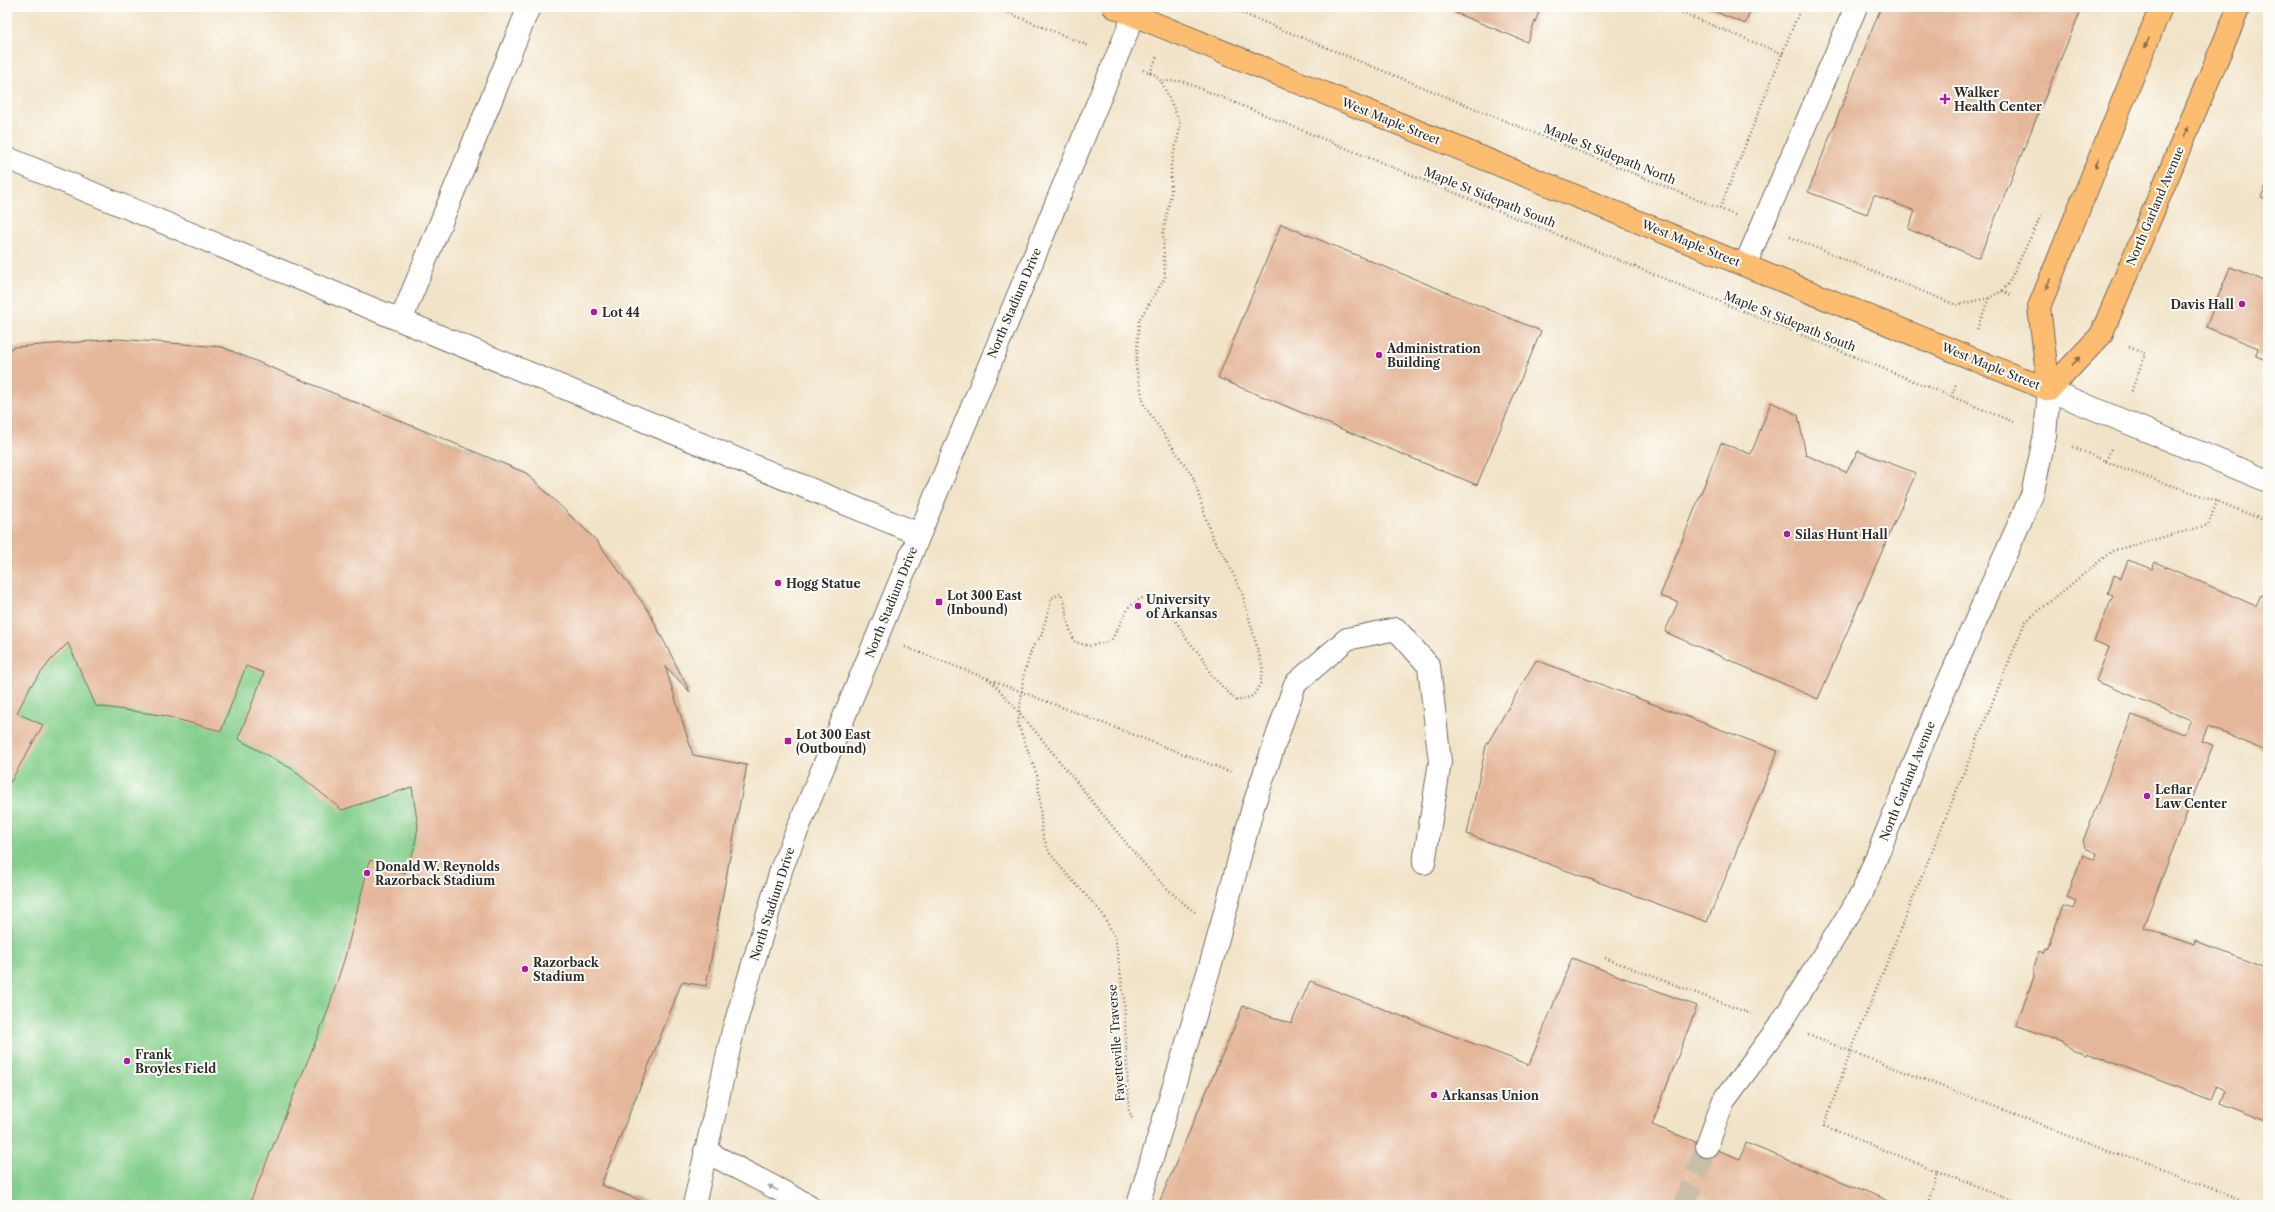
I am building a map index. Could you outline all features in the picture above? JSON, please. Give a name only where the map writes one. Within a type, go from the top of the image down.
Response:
[{"type":"main road","name":"West Maple Street","points":[[1114,7],[2049,390]]},
{"type":"main road","name":"North Garland Avenue","points":[[2049,390],[2039,307],[2161,7]]},
{"type":"main road","name":"North Garland Avenue","points":[[2049,390],[2101,334],[2239,7]]},
{"type":"street","points":[[401,320],[529,7]]},
{"type":"street","points":[[1745,265],[1856,7]]},
{"type":"street","name":"North Stadium Drive","points":[[694,1205],[733,1031],[782,867],[1134,15]]},
{"type":"street","points":[[7,158],[919,534]]},
{"type":"street","name":"West Maple Street","points":[[2049,390],[2268,481]]},
{"type":"street","name":"North Garland Avenue","points":[[1706,1146],[1723,1102],[1780,1025],[1862,893],[1938,705],[2032,495],[2044,435],[2049,390]]},
{"type":"street","points":[[1138,1205],[1220,932],[1261,784],[1295,684],[1347,639],[1396,629],[1429,666],[1440,762],[1424,863]]},
{"type":"street","points":[[705,1151],[808,1205]]},
{"type":"path","points":[[994,7],[1154,74],[1161,82]]},
{"type":"path","name":"Maple St Sidepath North","points":[[1227,7],[1956,305],[1989,298]]},
{"type":"path","points":[[1666,7],[1782,54]]},
{"type":"path","points":[[1720,208],[1802,7]]},
{"type":"path","name":"Maple St Sidepath South","points":[[1161,82],[1182,81],[1981,409]]},
{"type":"path","name":"Fayetteville Traverse","points":[[1156,1147],[1137,1129],[1129,1110],[1124,998],[1115,937],[1102,913],[1064,871],[1047,846],[1042,833],[1038,778],[1018,724],[1024,673],[1033,646],[1041,636],[1052,598],[1061,593],[1066,604],[1069,631],[1075,642],[1089,646],[1111,641],[1129,607],[1140,598],[1149,595],[1162,599],[1186,639],[1205,661],[1211,675],[1237,701],[1253,696],[1260,685],[1263,670],[1248,621],[1243,596],[1227,560],[1212,537],[1193,477],[1148,412],[1138,380],[1136,366],[1139,320],[1165,278],[1163,234],[1171,193],[1171,165],[1181,124],[1161,82]]},
{"type":"path","points":[[2106,461],[2218,501],[2268,522]]},
{"type":"path","points":[[2023,1205],[1824,1126],[1851,1052],[2025,622],[2112,551],[2208,525],[2218,501]]},
{"type":"path","points":[[904,646],[986,676],[1261,784]]},
{"type":"path","points":[[986,676],[1019,712],[1069,775],[1162,885],[1220,932]]},
{"type":"path","points":[[1605,958],[2252,1205]]},
{"type":"path","points":[[1928,1205],[1937,1171]]},
{"type":"green space","name":"Donald W. Reynolds Razorback Stadium","points":[[222,347],[526,473],[596,540],[648,610],[690,693],[665,667],[693,755],[747,765],[706,986],[682,982],[601,1185],[653,1205],[7,1205],[7,350]]},
{"type":"building","points":[[1455,7],[1541,7],[1527,42],[1453,12]]},
{"type":"building","points":[[1704,7],[1752,7],[1745,24]]},
{"type":"building","name":"Walker Health Center","points":[[1881,7],[2082,7],[1979,258],[1908,229],[1915,211],[1874,195],[1867,214],[1808,192]]},
{"type":"building","points":[[2268,181],[2268,200],[2261,197]]},
{"type":"building","name":"Administration Building","points":[[1281,224],[1541,331],[1477,485],[1218,378]]},
{"type":"building","name":"Davis Hall","points":[[2230,267],[2265,281],[2268,275],[2268,361],[2256,356],[2258,348],[2206,327]]},
{"type":"building","name":"Donald W. Reynolds Razorback Stadium","points":[[117,339],[222,347],[526,473],[596,540],[648,610],[690,692],[665,666],[693,755],[747,765],[706,986],[682,982],[601,1185],[653,1205],[249,1205],[327,1013],[345,957],[370,860],[405,873],[414,849],[418,827],[412,787],[342,810],[292,769],[238,739],[264,673],[246,666],[221,731],[161,715],[96,706],[68,643],[51,660],[30,687],[17,713],[43,725],[7,788],[7,350],[15,347]]},
{"type":"building","name":"Silas Hunt Hall","points":[[1771,402],[1798,415],[1806,455],[1846,472],[1858,451],[1916,473],[1818,699],[1665,632],[1678,602],[1660,596],[1721,443],[1751,454]]},
{"type":"building","name":"Leflar Law Center","points":[[2128,560],[2152,569],[2155,562],[2256,606],[2261,595],[2268,598],[2268,752],[2208,726],[2201,741],[2213,745],[2143,927],[2194,945],[2195,941],[2268,969],[2268,1122],[2219,1103],[2224,1090],[2216,1086],[2210,1100],[2086,1052],[2085,1054],[2071,1049],[2061,1042],[2016,1025],[2034,977],[2034,967],[2039,951],[2043,953],[2045,948],[2047,949],[2063,906],[2073,909],[2076,901],[2067,897],[2083,855],[2095,860],[2097,853],[2085,848],[2083,841],[2132,715],[2184,734],[2191,720],[2096,681],[2109,647],[2094,641],[2113,596],[2108,594],[2114,575],[2121,578]]},
{"type":"building","points":[[1536,660],[1778,751],[1707,922],[1467,834],[1486,746]]},
{"type":"building","name":"Arkansas Union","points":[[1572,958],[1697,1006],[1652,1125],[1740,1159],[1746,1143],[1900,1205],[1158,1205],[1243,1006],[1291,1024],[1310,981],[1529,1065]]},
{"type":"tunnel","points":[[1684,1205],[1707,1146]]},
{"type":"place","name":"Walker Health Center","points":[[1945,99]]},
{"type":"place","name":"Davis Hall","points":[[2242,304]]},
{"type":"place","name":"Lot 44","points":[[594,312]]},
{"type":"place","name":"Administration Building","points":[[1379,355]]},
{"type":"place","name":"Silas Hunt Hall","points":[[1787,534]]},
{"type":"place","name":"Hogg Statue","points":[[778,583]]},
{"type":"place","name":"Lot 300 East (Inbound)","points":[[939,602]]},
{"type":"place","name":"University of Arkansas","points":[[1138,606]]},
{"type":"place","name":"Lot 300 East (Outbound)","points":[[788,741]]},
{"type":"place","name":"Leflar Law Center","points":[[2147,796]]},
{"type":"place","name":"Donald W. Reynolds Razorback Stadium","points":[[367,873]]},
{"type":"place","name":"Razorback Stadium","points":[[525,969]]},
{"type":"place","name":"Frank Broyles Field","points":[[127,1061]]},
{"type":"place","name":"Arkansas Union","points":[[1434,1095]]}]
